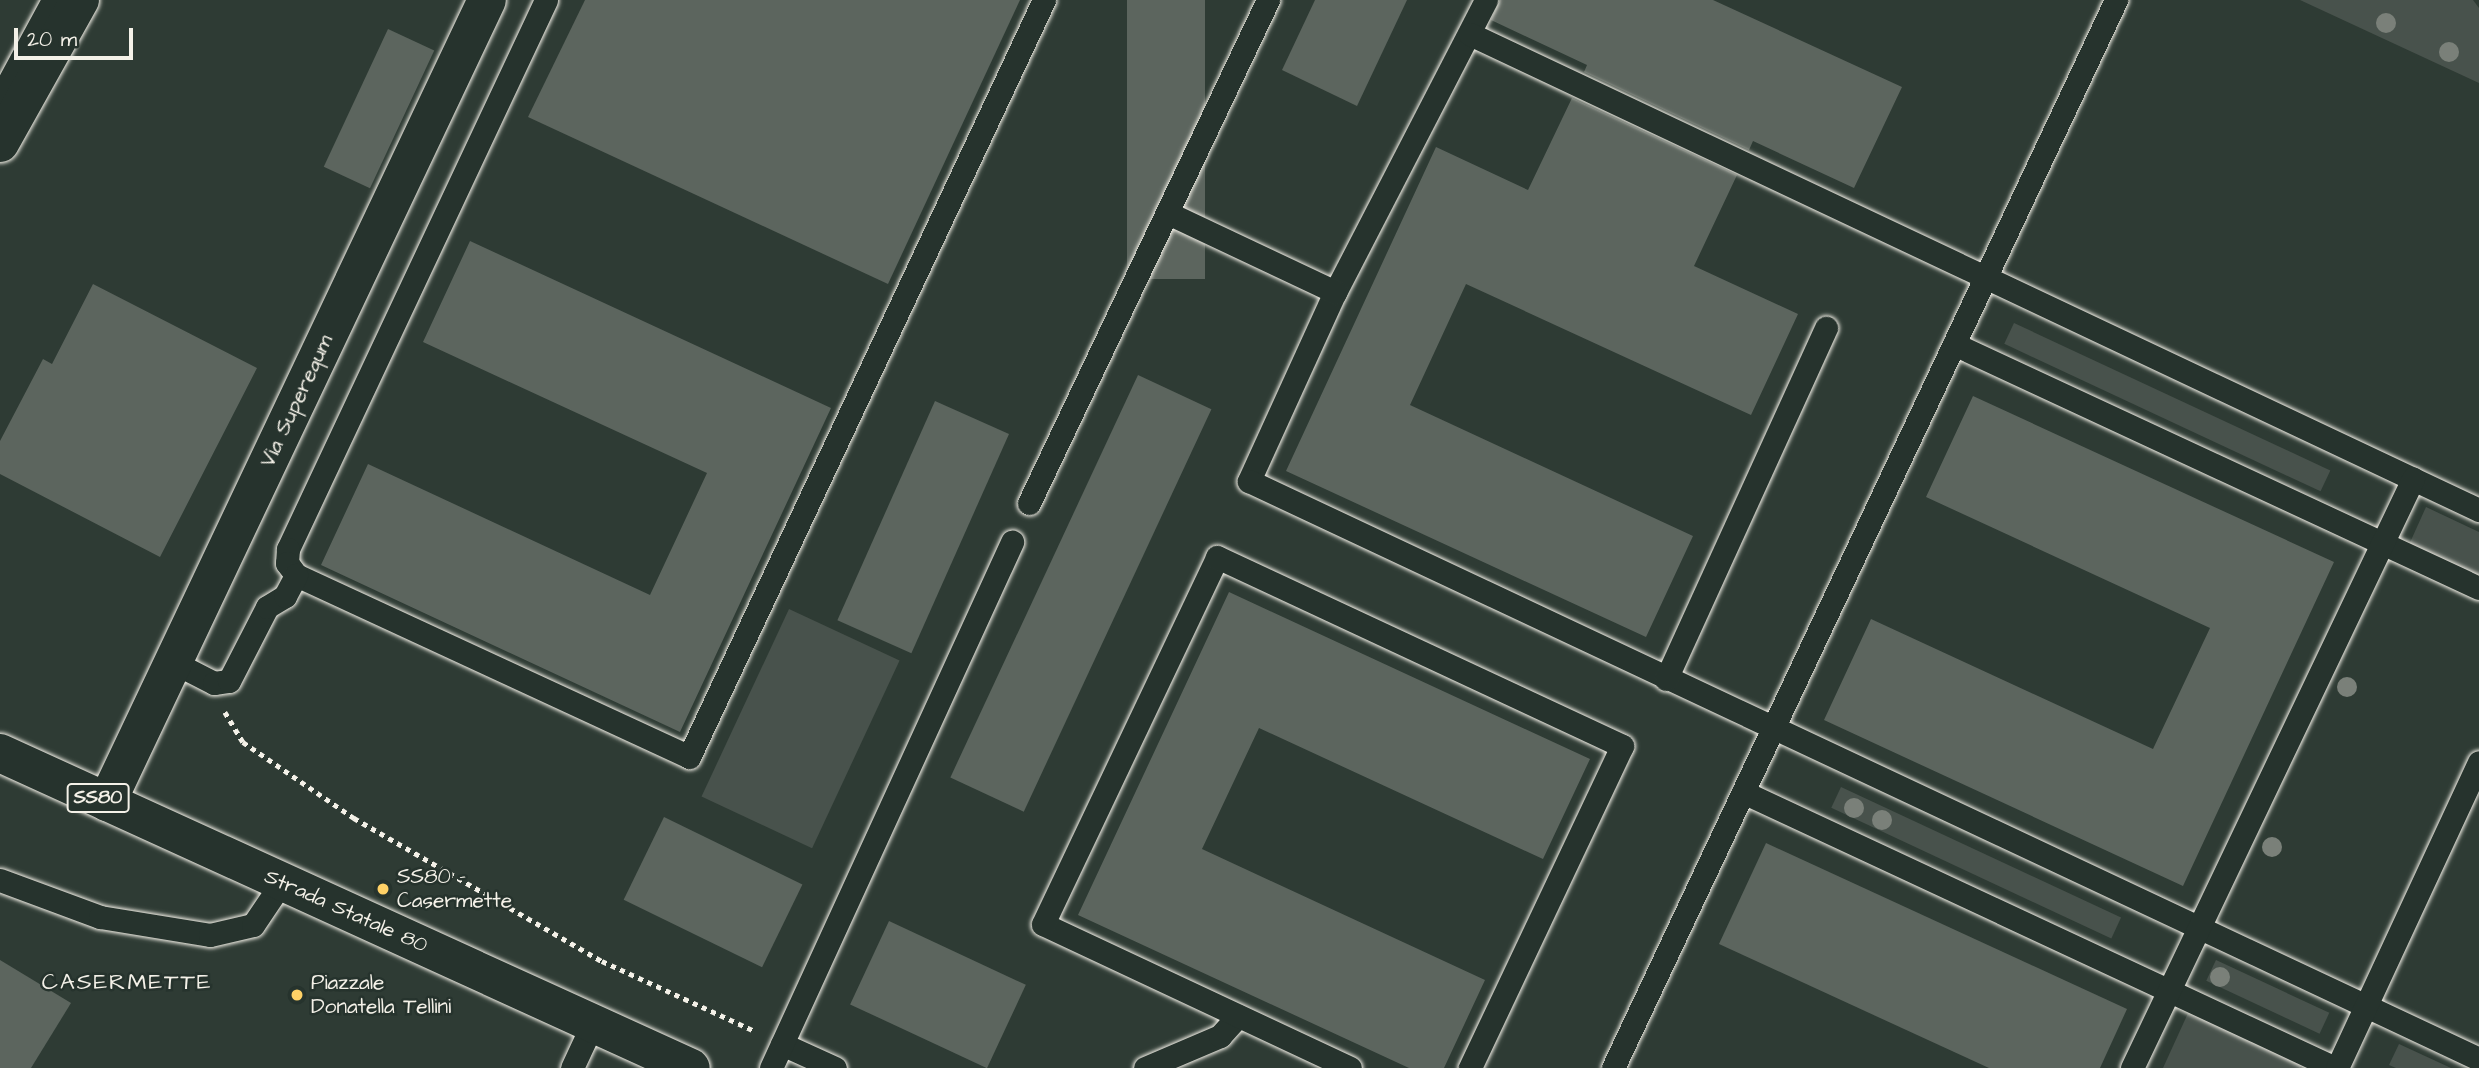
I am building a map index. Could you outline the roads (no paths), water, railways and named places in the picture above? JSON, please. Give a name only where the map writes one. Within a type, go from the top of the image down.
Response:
[{"type":"street","points":[[0,144],[80,0]]},
{"type":"street","name":"Via Superequm","points":[[107,802],[487,0]]},
{"type":"street","name":"Strada Statale 80","points":[[0,753],[691,1068]]},
{"type":"lane","points":[[0,98],[53,0]]},
{"type":"lane","points":[[546,0],[288,549],[287,563],[296,575],[689,757],[1044,0]]},
{"type":"lane","points":[[1029,503],[1268,0]]},
{"type":"lane","points":[[1486,0],[1335,292],[1249,481],[1666,680],[2479,1059]]},
{"type":"lane","points":[[1613,1068],[2116,0]]},
{"type":"lane","points":[[1470,34],[2479,510]]},
{"type":"lane","points":[[1168,213],[1335,292]]},
{"type":"lane","points":[[1666,680],[1826,328]]},
{"type":"lane","points":[[1954,344],[2479,588]]},
{"type":"lane","points":[[2133,1068],[2413,479]]},
{"type":"lane","points":[[771,1068],[1013,542]]},
{"type":"lane","points":[[1350,1068],[1043,924],[1217,556],[1622,746],[1470,1068]]},
{"type":"lane","points":[[173,662],[219,684],[231,680],[267,607],[285,596],[296,575]]},
{"type":"lane","points":[[1743,792],[2336,1068],[2479,762]]},
{"type":"lane","points":[[0,880],[116,921],[210,934],[253,925],[282,882]]},
{"type":"lane","points":[[1145,1068],[1220,1036],[1238,1016]]},
{"type":"lane","points":[[572,1068],[593,1023]]},
{"type":"lane","points":[[782,1044],[835,1068]]},
{"type":"place","name":"SS80 - Casermette","points":[[383,889]]},
{"type":"place","name":"Piazzale Donatella Tellini","points":[[297,995]]},
{"type":"district","name":"CASERMETTE","points":[[127,982]]}]
